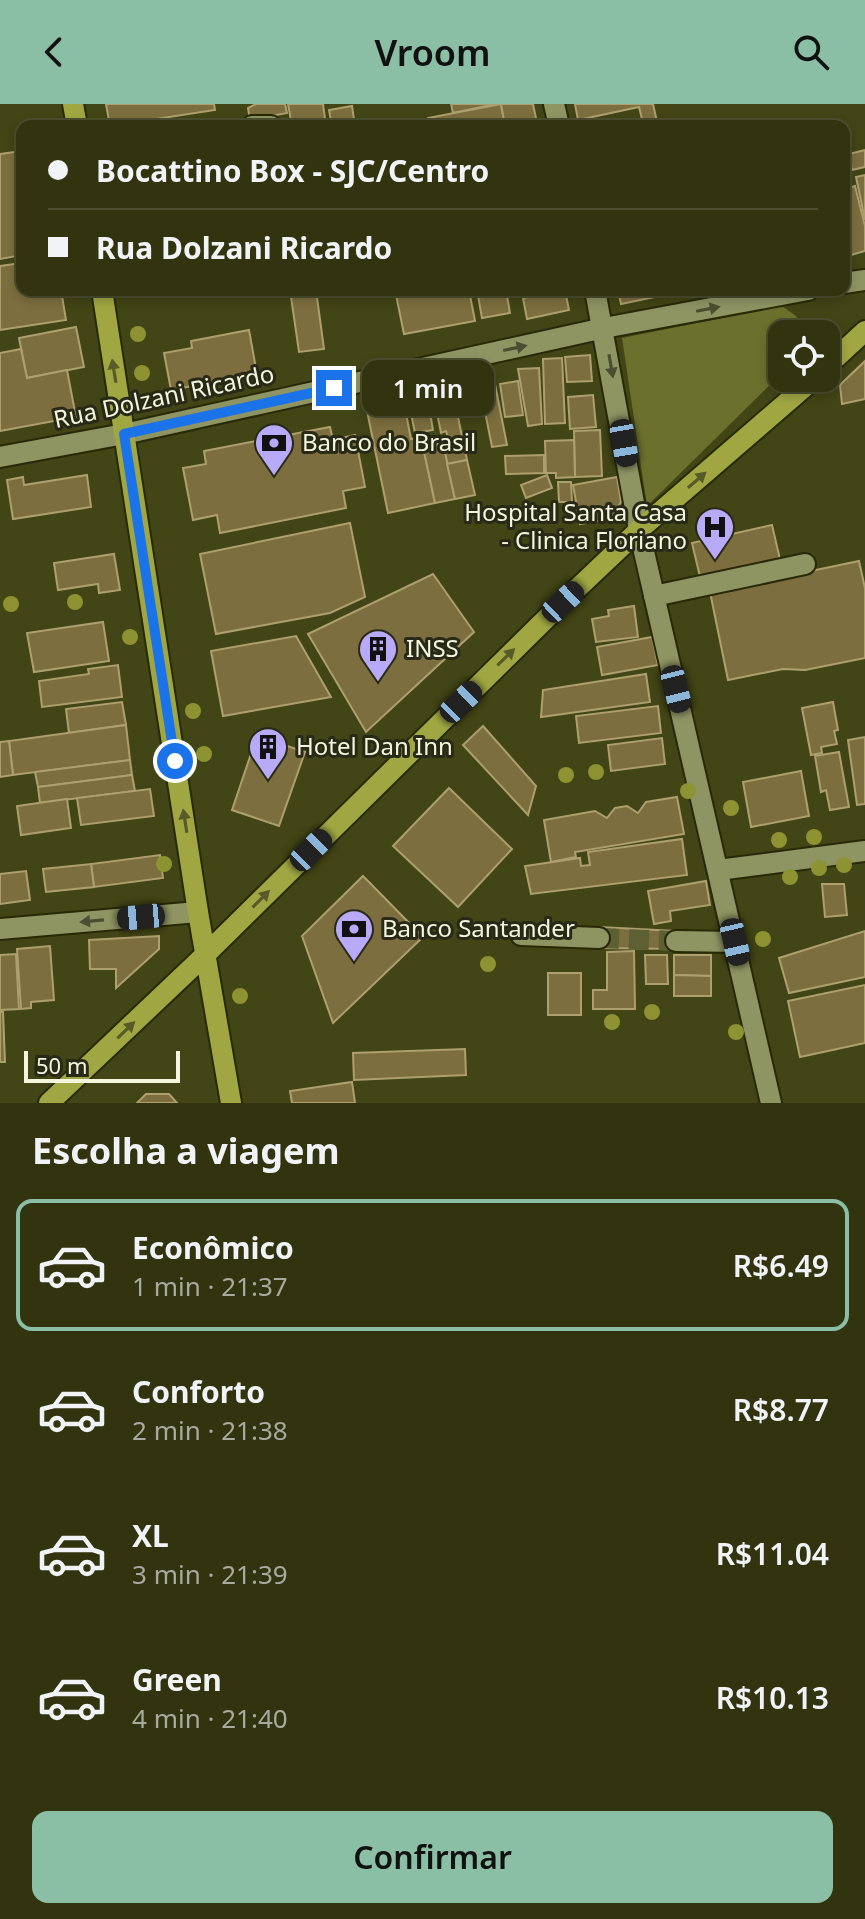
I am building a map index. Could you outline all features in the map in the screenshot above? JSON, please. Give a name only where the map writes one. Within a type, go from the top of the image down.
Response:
[{"type":"main road","points":[[103,296],[198,912],[231,1103]]},
{"type":"main road","points":[[840,354],[865,331]]},
{"type":"main road","points":[[49,1103],[206,954],[639,530],[799,392]]},
{"type":"street","points":[[596,296],[639,530],[771,1103]]},
{"type":"street","name":"Rua Dolzani Ricardo","points":[[0,457],[124,434],[743,296]]},
{"type":"street","points":[[654,596],[805,564]]},
{"type":"street","points":[[718,870],[865,851]]},
{"type":"street","points":[[0,929],[198,912]]},
{"type":"street","points":[[521,935],[599,938]]},
{"type":"street","points":[[676,941],[735,942]]},
{"type":"green space","points":[[782,306],[797,320],[768,320],[768,387],[647,506],[622,338]]},
{"type":"building","points":[[106,104],[214,104],[215,110],[149,120],[109,120]]},
{"type":"building","points":[[256,104],[285,104],[287,113],[250,120],[248,108]]},
{"type":"building","points":[[288,104],[323,104],[325,120],[291,120]]},
{"type":"building","points":[[451,104],[496,104],[453,113]]},
{"type":"building","points":[[501,104],[504,120],[428,120]]},
{"type":"building","points":[[501,104],[533,104],[536,120],[504,120]]},
{"type":"building","points":[[575,104],[653,104],[657,120],[642,120],[639,107],[578,120]]},
{"type":"building","points":[[352,106],[354,120],[331,120],[329,110]]},
{"type":"building","points":[[865,150],[865,167],[852,170],[850,154]]},
{"type":"building","points":[[16,152],[16,256],[0,259],[0,154]]},
{"type":"building","points":[[865,175],[865,220],[856,177]]},
{"type":"building","points":[[855,186],[865,226],[865,251],[850,255],[850,187]]},
{"type":"building","points":[[16,264],[16,296],[62,296],[66,320],[0,330],[0,266]]},
{"type":"building","points":[[291,296],[317,296],[324,349],[299,352]]},
{"type":"building","points":[[396,296],[470,296],[475,321],[404,334]]},
{"type":"building","points":[[478,296],[507,296],[510,313],[482,318]]},
{"type":"building","points":[[566,296],[569,310],[527,319],[523,298]]},
{"type":"building","points":[[619,296],[659,296],[621,304]]},
{"type":"building","points":[[76,327],[84,367],[27,378],[19,338]]},
{"type":"building","points":[[249,330],[257,374],[171,390],[164,353],[192,348],[191,341]]},
{"type":"building","points":[[21,349],[27,378],[67,370],[76,417],[0,431],[0,353]]},
{"type":"building","points":[[590,355],[592,381],[567,382],[565,357]]},
{"type":"building","points":[[562,358],[565,423],[545,424],[543,359]]},
{"type":"building","points":[[865,361],[865,399],[842,404],[840,385]]},
{"type":"building","points":[[539,368],[542,424],[528,426],[518,369]]},
{"type":"building","points":[[493,374],[507,445],[492,447],[478,376]]},
{"type":"building","points":[[518,381],[523,415],[505,417],[500,384]]},
{"type":"building","points":[[451,384],[467,460],[447,464],[443,443],[449,442],[446,431],[441,433],[432,388]]},
{"type":"building","points":[[426,390],[433,430],[415,433],[407,394]]},
{"type":"building","points":[[593,395],[596,427],[570,429],[568,397]]},
{"type":"building","points":[[403,398],[411,439],[421,437],[435,503],[388,513],[366,406]]},
{"type":"building","name":"Banco do Brasil","points":[[330,427],[333,440],[355,435],[365,487],[343,491],[346,508],[220,533],[217,515],[193,520],[183,468],[206,464],[204,451]]},
{"type":"building","points":[[600,430],[602,476],[575,477],[574,431]]},
{"type":"building","points":[[574,440],[575,477],[556,478],[556,473],[546,473],[545,441]]},
{"type":"building","points":[[443,443],[455,499],[435,503],[423,447]]},
{"type":"building","points":[[544,455],[544,473],[506,474],[505,456]]},
{"type":"building","points":[[467,460],[475,495],[455,499],[447,464]]},
{"type":"building","points":[[87,475],[91,507],[13,519],[7,480],[23,477],[24,485]]},
{"type":"building","points":[[547,475],[552,488],[526,498],[521,485]]},
{"type":"building","points":[[617,477],[621,502],[614,514],[608,519],[580,524],[573,485]]},
{"type":"building","points":[[558,482],[571,482],[572,502],[559,502]]},
{"type":"building","name":"Banco do Brasil","points":[[350,523],[365,597],[330,613],[216,634],[200,554]]},
{"type":"building","points":[[772,525],[782,568],[702,585],[692,543]]},
{"type":"building","points":[[114,554],[120,590],[99,593],[98,584],[58,590],[54,563]]},
{"type":"building","points":[[859,561],[865,588],[865,658],[728,680],[710,592]]},
{"type":"building","name":"INSS","points":[[433,574],[474,632],[366,732],[308,634]]},
{"type":"building","points":[[634,606],[638,637],[596,642],[592,619],[609,616],[608,610]]},
{"type":"building","points":[[103,622],[109,661],[34,672],[27,633]]},
{"type":"building","points":[[296,636],[331,697],[223,716],[211,651]]},
{"type":"building","points":[[652,637],[658,665],[602,675],[597,647]]},
{"type":"building","points":[[118,665],[122,697],[42,707],[39,681],[89,674],[88,669]]},
{"type":"building","points":[[646,674],[650,702],[541,717],[543,690]]},
{"type":"building","points":[[122,702],[126,725],[69,733],[66,709]]},
{"type":"building","points":[[833,702],[837,744],[821,747],[822,753],[811,755],[802,708]]},
{"type":"building","points":[[658,706],[661,733],[579,743],[576,716]]},
{"type":"building","points":[[126,725],[130,760],[13,775],[9,741]]},
{"type":"building","points":[[483,726],[536,786],[528,815],[463,745]]},
{"type":"building","name":"Hotel Dan Inn","points":[[257,736],[305,752],[279,826],[232,810]]},
{"type":"building","points":[[865,737],[865,804],[857,805],[848,740]]},
{"type":"building","points":[[662,738],[665,764],[611,771],[608,745]]},
{"type":"building","points":[[9,741],[13,775],[0,777],[0,742]]},
{"type":"building","points":[[839,752],[849,807],[830,810],[826,790],[821,792],[815,756]]},
{"type":"building","points":[[130,760],[132,775],[38,787],[35,772]]},
{"type":"building","points":[[801,771],[809,816],[751,827],[743,782]]},
{"type":"building","points":[[132,775],[135,791],[40,803],[38,787]]},
{"type":"building","points":[[449,788],[512,849],[458,907],[393,846]]},
{"type":"building","points":[[150,789],[154,816],[81,825],[77,798]]},
{"type":"building","points":[[677,797],[684,834],[575,852],[576,857],[551,862],[544,820],[595,811],[607,818],[615,808],[627,806],[638,813],[646,802]]},
{"type":"building","points":[[67,799],[71,828],[21,835],[17,806]]},
{"type":"building","points":[[682,839],[687,875],[531,894],[525,866],[580,858],[581,866],[590,865],[588,852]]},
{"type":"building","points":[[160,855],[163,878],[94,887],[91,864]]},
{"type":"building","points":[[91,864],[94,887],[46,892],[43,869]]},
{"type":"building","points":[[26,871],[30,900],[0,904],[0,874]]},
{"type":"building","name":"Banco Santander","points":[[363,876],[423,937],[333,1023],[302,936]]},
{"type":"building","points":[[706,881],[710,905],[670,911],[671,921],[654,924],[648,891]]},
{"type":"building","points":[[822,884],[844,884],[847,915],[825,917]]},
{"type":"building","points":[[599,927],[676,931],[677,949],[598,948]]},
{"type":"building","points":[[865,931],[865,977],[789,993],[779,958]]},
{"type":"building","points":[[159,936],[159,949],[116,988],[116,969],[90,969],[89,940]]},
{"type":"building","points":[[50,946],[54,1000],[31,1002],[31,1008],[21,1009],[17,949]]},
{"type":"building","points":[[634,951],[635,1009],[593,1009],[593,990],[607,990],[607,952]]},
{"type":"building","points":[[16,954],[19,1009],[0,1010],[0,955]]},
{"type":"building","points":[[645,955],[667,955],[668,984],[646,984]]},
{"type":"building","points":[[674,955],[711,955],[711,976],[674,975]]},
{"type":"building","points":[[548,973],[581,973],[581,1015],[548,1015]]},
{"type":"building","points":[[674,975],[711,976],[711,996],[674,996]]},
{"type":"building","points":[[865,985],[865,1043],[800,1057],[788,1001]]},
{"type":"building","points":[[0,1012],[3,1012],[5,1062],[0,1062]]},
{"type":"building","points":[[465,1049],[466,1075],[354,1080],[353,1053]]},
{"type":"building","points":[[352,1082],[355,1103],[292,1103],[290,1091]]},
{"type":"building","points":[[146,1094],[169,1094],[177,1103],[137,1103]]},
{"type":"tunnel","points":[[599,938],[676,941]]},
{"type":"place","name":"Banco do Brasil","points":[[274,477]]},
{"type":"place","name":"Hospital Santa Casa - Clinica Floriano","points":[[715,561]]},
{"type":"place","name":"INSS","points":[[378,683]]},
{"type":"place","name":"Hotel Dan Inn","points":[[268,781]]},
{"type":"place","name":"Banco Santander","points":[[354,963]]},
{"type":"route","points":[[175,761],[124,434],[334,388]]}]
